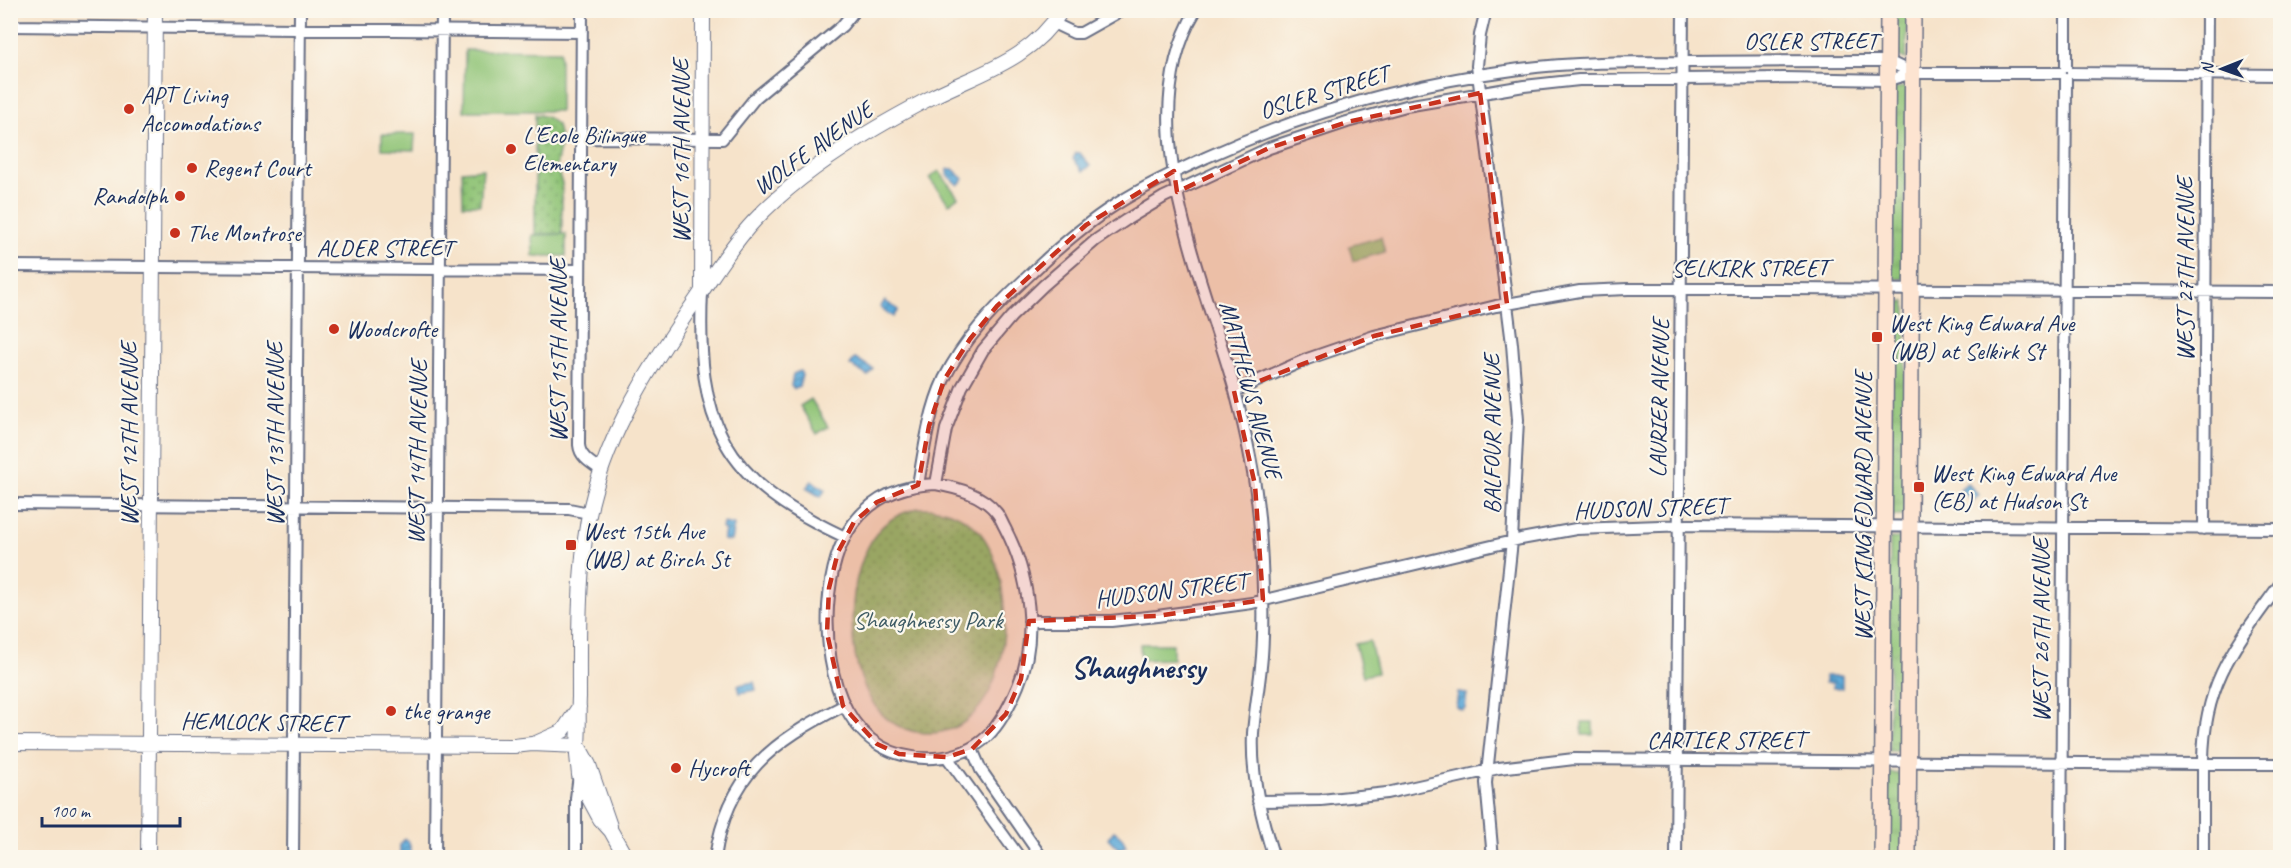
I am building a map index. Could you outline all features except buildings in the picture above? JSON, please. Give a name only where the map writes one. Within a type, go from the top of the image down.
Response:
[{"type":"main road","name":"WEST KING EDWARD AVENUE","points":[[1882,858],[1888,10]]},
{"type":"main road","name":"WEST KING EDWARD AVENUE","points":[[1908,858],[1913,10]]},
{"type":"street","points":[[10,10],[10,24],[582,32]]},
{"type":"street","name":"WEST 12TH AVENUE","points":[[148,858],[155,10]]},
{"type":"street","name":"WEST 13TH AVENUE","points":[[293,858],[300,10]]},
{"type":"street","name":"WEST 14TH AVENUE","points":[[435,858],[442,10]]},
{"type":"street","name":"WEST 15TH AVENUE","points":[[582,10],[579,445],[586,459],[601,470]]},
{"type":"street","name":"WEST 16TH AVENUE","points":[[702,291],[703,10]]},
{"type":"street","points":[[582,138],[718,139],[725,136],[755,98],[842,26],[855,10]]},
{"type":"street","name":"WOLFE AVENUE","points":[[601,470],[622,421],[648,373],[702,291],[750,225],[803,178],[882,124],[938,94],[1010,61],[1029,48],[1062,10]]},
{"type":"street","points":[[1053,23],[1074,33],[1081,33],[1122,10]]},
{"type":"street","name":"MATTHEWS AVENUE","points":[[1196,10],[1185,28],[1172,70],[1168,107],[1177,191],[1200,280],[1234,391],[1255,485],[1260,527],[1263,600],[1262,656],[1253,734],[1253,770],[1258,801],[1274,858]]},
{"type":"street","name":"BALFOUR AVENUE","points":[[1486,10],[1480,35],[1478,74],[1507,304],[1518,420],[1512,541],[1486,783],[1493,858]]},
{"type":"street","name":"LAURIER AVENUE","points":[[1676,858],[1683,10]]},
{"type":"street","name":"WEST 26TH AVENUE","points":[[2061,858],[2066,10]]},
{"type":"street","name":"WEST 27TH AVENUE","points":[[2204,529],[2207,10]]},
{"type":"street","name":"OSLER STREET","points":[[918,485],[928,426],[944,380],[970,339],[997,306],[1086,225],[1114,205],[1174,171],[1261,133],[1344,105],[1405,89],[1478,74],[1579,64],[1888,61],[1913,73]]},
{"type":"street","name":"OSLER STREET","points":[[936,484],[946,429],[962,387],[983,350],[1011,317],[1044,285],[1096,240],[1147,206],[1269,148],[1347,122],[1406,106],[1480,93],[1579,80],[1888,80],[1913,73],[2280,75]]},
{"type":"street","name":"ALDER STREET","points":[[10,266],[580,270]]},
{"type":"street","name":"SELKIRK STREET","points":[[1234,391],[1307,359],[1374,336],[1436,319],[1580,291],[1681,289],[2280,292]]},
{"type":"street","points":[[702,291],[700,332],[704,372],[712,413],[723,441],[737,463],[760,487],[787,507],[844,537]]},
{"type":"street","points":[[576,858],[576,798],[580,752],[580,594],[589,513],[601,470]]},
{"type":"street","points":[[936,484],[955,488],[981,498],[996,512],[1013,544],[1023,575],[1029,621],[1028,644],[1021,679],[1006,714],[988,737],[972,749],[947,757],[921,759],[884,748],[858,727],[843,706],[832,671],[826,633],[829,588],[844,537],[854,522],[877,501],[896,490],[936,484]]},
{"type":"street","points":[[10,504],[569,509],[589,513]]},
{"type":"street","name":"HUDSON STREET","points":[[1029,621],[1111,621],[1263,600],[1512,541],[1576,529],[1678,525],[2280,530]]},
{"type":"street","points":[[2203,858],[2203,764],[2208,710],[2216,683],[2228,657],[2245,630],[2280,584]]},
{"type":"street","points":[[715,858],[731,802],[747,774],[788,736],[843,706]]},
{"type":"street","points":[[532,744],[563,731],[579,707]]},
{"type":"street","name":"HEMLOCK STREET","points":[[10,743],[514,747],[532,744],[580,752]]},
{"type":"street","name":"HEMLOCK STREET","points":[[514,747],[534,752],[580,752]]},
{"type":"street","points":[[972,749],[980,767],[1042,858]]},
{"type":"street","points":[[580,752],[608,816],[611,831]]},
{"type":"street","points":[[947,757],[1020,858]]},
{"type":"street","name":"CARTIER STREET","points":[[1258,801],[1321,800],[1387,793],[1487,770],[1574,759],[2280,764]]},
{"type":"street","points":[[579,774],[600,819],[611,831],[626,858]]},
{"type":"highlighted area","points":[[1480,93],[1507,304],[1374,336],[1234,391],[1255,485],[1263,600],[1157,616],[1029,621],[1021,679],[1006,714],[972,749],[947,757],[899,754],[877,744],[843,706],[827,633],[829,588],[838,552],[854,522],[877,502],[918,485],[929,426],[944,380],[970,339],[997,306],[1086,225],[1174,171],[1177,192],[1269,148],[1347,122]]},
{"type":"green space","points":[[1893,11],[1908,11],[1906,59],[1895,55]]},
{"type":"green space","points":[[465,50],[560,51],[560,111],[464,111]]},
{"type":"green space","points":[[1907,86],[1904,279],[1892,279],[1892,89]]},
{"type":"green space","points":[[535,114],[547,117],[557,125],[560,148],[556,167],[562,183],[562,234],[535,234]]},
{"type":"green space","points":[[382,134],[415,134],[414,150],[382,149]]},
{"type":"green space","points":[[483,169],[480,205],[463,205],[462,171]]},
{"type":"green space","points":[[939,171],[958,197],[949,204],[929,178]]},
{"type":"green space","points":[[566,234],[566,256],[533,256],[532,235]]},
{"type":"green space","points":[[1381,237],[1385,252],[1353,261],[1349,246]]},
{"type":"green space","points":[[1892,302],[1906,302],[1905,516],[1890,516]]},
{"type":"green space","points":[[811,399],[828,427],[817,434],[800,406]]},
{"type":"green space","name":"Shaughnessy Park","points":[[918,508],[934,508],[956,514],[976,528],[991,551],[1001,581],[1004,615],[1002,650],[993,683],[978,710],[955,728],[925,733],[897,726],[875,706],[865,688],[858,666],[853,642],[852,618],[859,569],[868,548],[887,522]]},
{"type":"green space","points":[[1890,538],[1905,539],[1903,751],[1889,751]]},
{"type":"green space","points":[[1370,641],[1377,673],[1363,676],[1355,644]]},
{"type":"green space","points":[[1140,644],[1173,644],[1173,659],[1141,660]]},
{"type":"green space","points":[[1582,722],[1593,722],[1593,735],[1582,735]]},
{"type":"green space","points":[[1889,773],[1903,774],[1902,857],[1887,858]]},
{"type":"water","points":[[1076,153],[1080,153],[1090,166],[1083,171],[1073,159]]},
{"type":"water","points":[[948,169],[953,169],[964,179],[958,185],[947,175]]},
{"type":"water","points":[[885,301],[898,310],[893,317],[880,307]]},
{"type":"water","points":[[855,358],[873,369],[868,376],[850,365]]},
{"type":"water","points":[[800,371],[802,375],[799,387],[794,389],[791,386],[793,374]]},
{"type":"water","points":[[812,481],[825,490],[821,497],[806,488]]},
{"type":"water","points":[[1967,483],[1979,495],[1973,501],[1960,489]]},
{"type":"water","points":[[723,523],[734,525],[731,541],[723,540],[725,530],[722,529]]},
{"type":"water","points":[[1825,676],[1842,676],[1842,688],[1833,688],[1833,683],[1825,683]]},
{"type":"water","points":[[754,682],[756,690],[740,693],[738,685]]},
{"type":"water","points":[[1458,693],[1467,694],[1465,708],[1462,710],[1456,707]]},
{"type":"water","points":[[1114,831],[1122,837],[1126,846],[1119,849],[1108,838]]},
{"type":"water","points":[[405,839],[409,844],[410,854],[403,856],[400,853],[400,845]]},
{"type":"place","name":"APT Living Accomodations","points":[[129,109]]},
{"type":"place","name":"L'Ecole Bilingue Elementary","points":[[511,149]]},
{"type":"place","name":"Regent Court","points":[[192,168]]},
{"type":"place","name":"Randolph","points":[[180,196]]},
{"type":"place","name":"The Montrose","points":[[175,233]]},
{"type":"place","name":"Woodcrofte","points":[[334,329]]},
{"type":"place","name":"West King Edward Ave (WB) at Selkirk St","points":[[1877,337]]},
{"type":"place","name":"West King Edward Ave (EB) at Hudson St","points":[[1919,487]]},
{"type":"place","name":"West 15th Ave (WB) at Birch St","points":[[571,545]]},
{"type":"place","name":"the grange","points":[[391,711]]},
{"type":"place","name":"Hycroft","points":[[676,768]]},
{"type":"district","name":"Shaughnessy","points":[[1138,668]]}]
